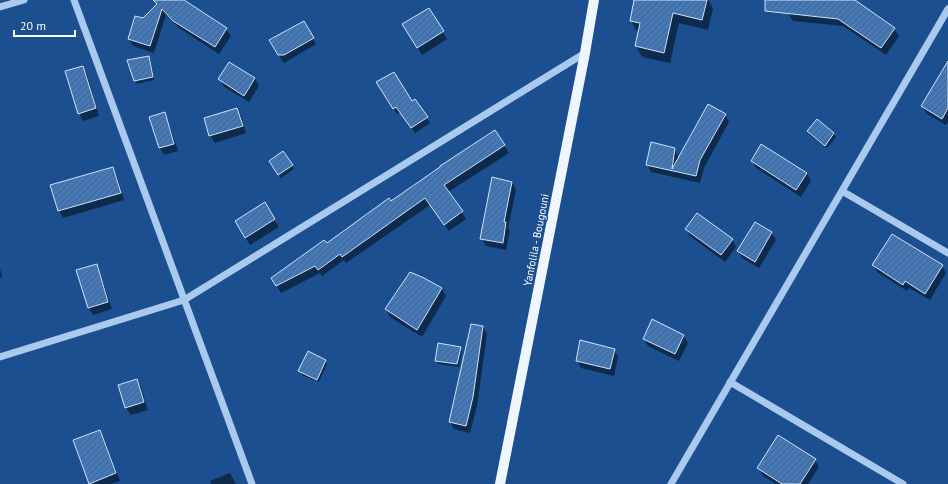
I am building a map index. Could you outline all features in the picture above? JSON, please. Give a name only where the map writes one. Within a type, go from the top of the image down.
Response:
[{"type":"main road","name":"Yanfolila - Bougouni","points":[[500,484],[585,53],[594,0]]},
{"type":"street","points":[[0,7],[24,0]]},
{"type":"street","points":[[74,0],[252,484]]},
{"type":"street","points":[[671,484],[948,9]]},
{"type":"street","points":[[0,357],[184,300],[585,53]]},
{"type":"street","points":[[842,191],[948,253]]},
{"type":"street","points":[[730,382],[903,484]]},
{"type":"building","points":[[153,0],[184,0],[227,28],[215,47],[173,21],[162,9],[150,46],[128,39],[135,16],[143,18],[157,4]]},
{"type":"building","points":[[634,0],[707,0],[702,20],[673,13],[664,53],[635,46],[640,23],[630,21]]},
{"type":"building","points":[[765,0],[855,0],[895,28],[881,48],[838,19],[765,11]]},
{"type":"building","points":[[429,8],[444,31],[417,48],[402,24]]},
{"type":"building","points":[[304,21],[314,38],[284,55],[278,55],[269,40]]},
{"type":"building","points":[[149,56],[153,77],[134,81],[127,60]]},
{"type":"building","points":[[948,61],[948,108],[942,119],[921,106]]},
{"type":"building","points":[[229,62],[255,78],[244,96],[218,79]]},
{"type":"building","points":[[83,66],[96,108],[78,114],[65,71]]},
{"type":"building","points":[[394,72],[412,101],[415,99],[428,117],[411,128],[396,107],[393,109],[376,82]]},
{"type":"building","points":[[708,104],[726,114],[700,160],[696,176],[646,165],[651,142],[675,148],[672,169]]},
{"type":"building","points":[[237,108],[243,126],[209,136],[204,118]]},
{"type":"building","points":[[165,112],[174,144],[159,148],[149,117]]},
{"type":"building","points":[[817,119],[834,133],[825,146],[807,131]]},
{"type":"building","points":[[495,130],[505,145],[444,185],[463,211],[444,225],[425,198],[342,257],[340,254],[318,270],[315,266],[276,286],[271,278],[324,240],[327,243],[389,198],[391,201],[440,166]]},
{"type":"building","points":[[761,144],[807,173],[796,190],[751,161]]},
{"type":"building","points":[[283,151],[293,165],[278,175],[269,161]]},
{"type":"building","points":[[113,167],[121,193],[58,211],[50,185]]},
{"type":"building","points":[[492,177],[512,182],[504,222],[506,222],[503,243],[480,239]]},
{"type":"building","points":[[265,202],[275,219],[245,238],[235,221]]},
{"type":"building","points":[[697,213],[733,239],[721,255],[685,229]]},
{"type":"building","points":[[755,222],[772,232],[755,262],[737,251]]},
{"type":"building","points":[[892,234],[943,265],[925,294],[905,281],[903,285],[872,265]]},
{"type":"building","points":[[97,264],[108,302],[88,308],[76,270]]},
{"type":"building","points":[[410,272],[442,288],[417,330],[385,309]]},
{"type":"building","points":[[652,319],[684,335],[675,354],[643,339]]},
{"type":"building","points":[[471,324],[483,326],[473,397],[466,426],[449,422]]},
{"type":"building","points":[[580,340],[615,349],[610,369],[576,361]]},
{"type":"building","points":[[438,343],[461,347],[457,364],[435,361]]},
{"type":"building","points":[[308,351],[326,360],[317,380],[298,371]]},
{"type":"building","points":[[137,379],[144,402],[125,408],[118,385]]},
{"type":"building","points":[[100,430],[116,473],[89,484],[73,440]]},
{"type":"building","points":[[778,435],[816,459],[800,484],[782,484],[757,468]]}]
